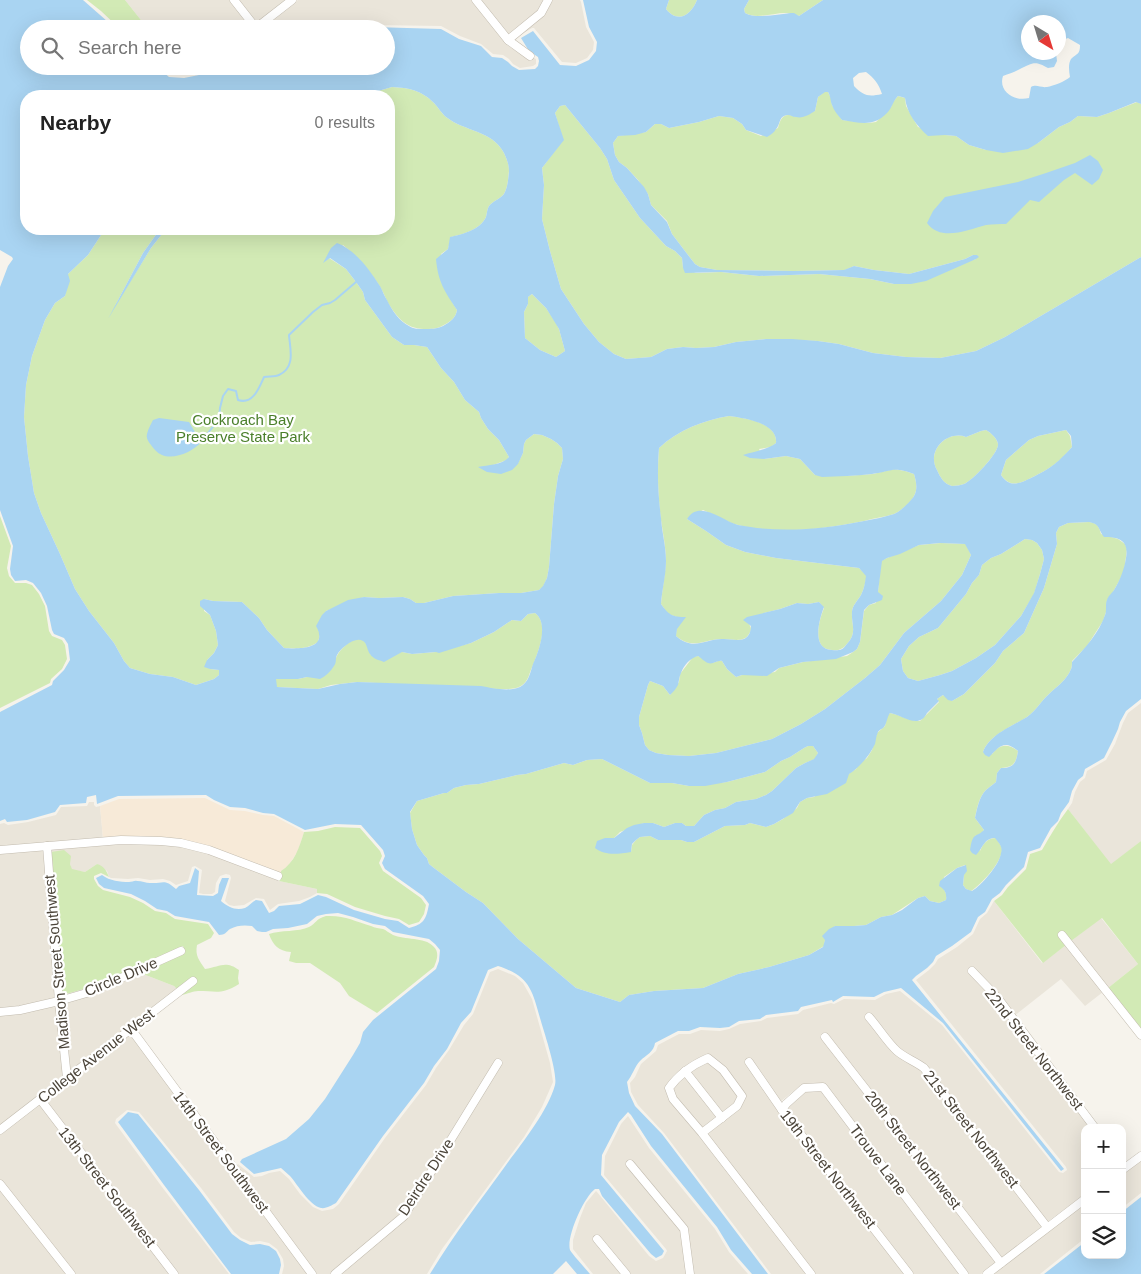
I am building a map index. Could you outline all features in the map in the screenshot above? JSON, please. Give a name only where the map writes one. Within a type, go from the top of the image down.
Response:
[{"type":"street","points":[[234,0],[250,20]]},
{"type":"street","points":[[266,20],[292,0]]},
{"type":"street","points":[[476,0],[508,40],[530,56]]},
{"type":"street","points":[[508,40],[540,13],[548,0]]},
{"type":"street","points":[[0,850],[122,840],[161,840],[209,850],[278,876]]},
{"type":"street","name":"Madison Street Southwest","points":[[47,846],[67,1078]]},
{"type":"street","points":[[1062,935],[1141,1035]]},
{"type":"street","name":"Circle Drive","points":[[0,1012],[20,1010],[90,992],[182,951]]},
{"type":"street","name":"22nd Street Northwest","points":[[972,971],[997,997],[1092,1124]]},
{"type":"street","name":"College Avenue West","points":[[0,1130],[193,981]]},
{"type":"street","name":"21st Street Northwest","points":[[869,1017],[896,1050],[924,1068],[1047,1227]]},
{"type":"street","name":"14th Street Southwest","points":[[131,1029],[312,1274]]},
{"type":"street","name":"20th Street Northwest","points":[[825,1037],[1001,1263]]},
{"type":"street","points":[[702,1133],[737,1106],[742,1096],[723,1070],[708,1058],[694,1064],[676,1078],[668,1088],[673,1099],[702,1133],[811,1274]]},
{"type":"street","name":"19th Street Northwest","points":[[749,1062],[782,1110],[909,1274]]},
{"type":"street","name":"Deirdre Drive","points":[[335,1274],[404,1216],[498,1063]]},
{"type":"street","points":[[685,1071],[722,1118]]},
{"type":"street","name":"Trouve Lane","points":[[782,1110],[804,1088],[823,1087],[964,1274]]},
{"type":"street","name":"13th Street Southwest","points":[[40,1099],[174,1274]]},
{"type":"street","points":[[1126,1166],[1141,1156]]},
{"type":"street","points":[[630,1164],[684,1229],[690,1274]]},
{"type":"street","points":[[0,1184],[71,1274]]},
{"type":"street","points":[[987,1274],[1081,1202]]},
{"type":"street","points":[[597,1239],[626,1274]]},
{"type":"shaded area","points":[[125,0],[230,0],[245,20],[141,20]]},
{"type":"shaded area","points":[[238,0],[287,0],[261,20],[253,20]]},
{"type":"shaded area","points":[[298,0],[473,0],[507,45],[531,61],[534,58],[536,59],[536,64],[520,68],[503,55],[493,54],[481,44],[441,26],[395,25],[395,20],[272,20]]},
{"type":"shaded area","points":[[480,0],[544,0],[538,11],[508,36]]},
{"type":"shaded area","points":[[552,0],[580,0],[586,27],[594,42],[593,50],[587,58],[576,63],[562,62],[534,28],[517,37]]},
{"type":"shaded area","points":[[1141,703],[1141,841],[1111,865],[1068,809],[1087,771],[1106,760],[1128,713]]},
{"type":"shaded area","points":[[205,798],[230,810],[274,816],[304,832],[298,851],[288,866],[281,871],[281,874],[210,847],[103,839],[100,806],[119,799]]},
{"type":"shaded area","points":[[89,802],[94,802],[96,807],[100,806],[103,839],[0,846],[0,824],[8,825],[28,822],[56,815],[61,807],[87,806]]},
{"type":"shaded area","points":[[122,844],[181,846],[209,853],[279,881],[317,889],[317,893],[299,901],[278,904],[270,910],[264,899],[256,898],[244,905],[234,906],[229,905],[225,901],[231,878],[230,875],[220,876],[216,883],[215,892],[203,894],[199,893],[202,870],[195,866],[192,867],[188,881],[176,885],[163,879],[111,878],[107,871],[97,864],[85,872],[72,870],[70,864],[51,853],[51,849]]},
{"type":"shaded area","points":[[44,850],[55,998],[19,1007],[0,1008],[0,853]]},
{"type":"shaded area","points":[[994,901],[1042,963],[1066,945],[1103,992],[1085,1006],[1061,979],[1014,1016],[972,967],[968,970],[994,999],[1088,1124],[1081,1124],[1081,1197],[1047,1222],[926,1066],[898,1048],[869,1012],[865,1016],[894,1052],[922,1070],[1043,1226],[1001,1259],[825,1032],[820,1036],[996,1262],[981,1274],[968,1274],[825,1085],[801,1085],[780,1102],[750,1058],[745,1061],[778,1111],[906,1274],[815,1274],[706,1133],[676,1098],[672,1088],[685,1066],[674,1075],[666,1085],[666,1089],[699,1135],[808,1274],[771,1274],[664,1133],[638,1105],[631,1092],[630,1083],[641,1064],[656,1051],[658,1045],[679,1034],[690,1034],[701,1030],[720,1031],[767,1018],[798,1014],[803,1010],[831,1003],[834,1004],[844,999],[875,1000],[886,994],[900,991],[942,1025],[1059,1172],[1063,1173],[1067,1170],[1066,1167],[916,980],[929,970],[938,959],[973,934],[980,919],[987,913]]},
{"type":"shaded area","points":[[1101,918],[1138,964],[1108,988],[1071,941]]},
{"type":"shaded area","points":[[498,969],[515,976],[523,983],[532,999],[550,1063],[553,1082],[542,1107],[524,1137],[442,1249],[427,1274],[340,1274],[406,1218],[502,1063],[497,1059],[401,1213],[330,1274],[316,1274],[236,1166],[238,1164],[254,1177],[280,1171],[313,1207],[322,1211],[333,1209],[339,1204],[385,1138],[426,1085],[473,1014],[490,972]]},
{"type":"shaded area","points":[[138,974],[143,974],[174,986],[177,989],[70,1072],[62,1003]]},
{"type":"shaded area","points":[[56,1005],[64,1076],[0,1125],[0,1015]]},
{"type":"shaded area","points":[[130,1034],[308,1274],[282,1274],[283,1259],[277,1249],[269,1243],[251,1242],[241,1238],[234,1232],[139,1112],[127,1110],[116,1119],[115,1123],[229,1274],[178,1274],[44,1100]]},
{"type":"shaded area","points":[[821,1090],[961,1274],[913,1274],[786,1110],[788,1106],[806,1091]]},
{"type":"shaded area","points":[[39,1104],[170,1274],[74,1274],[0,1180],[0,1134]]},
{"type":"shaded area","points":[[628,1116],[649,1148],[715,1229],[729,1252],[748,1274],[693,1274],[687,1227],[631,1160],[626,1164],[681,1230],[687,1274],[629,1274],[597,1234],[593,1238],[622,1274],[593,1274],[573,1249],[573,1240],[580,1218],[586,1203],[596,1191],[649,1256],[656,1261],[663,1258],[667,1251],[604,1175],[605,1156],[621,1124]]},
{"type":"shaded area","points":[[1141,1160],[1141,1193],[1126,1205],[1126,1172]]},
{"type":"shaded area","points":[[0,1189],[67,1274],[0,1274]]},
{"type":"shaded area","points":[[1081,1206],[1081,1241],[1040,1274],[992,1274]]},
{"type":"green space","points":[[87,0],[125,0],[141,20],[110,20]]},
{"type":"green space","points":[[669,0],[697,0],[688,13],[680,17],[671,14],[666,9]]},
{"type":"green space","points":[[749,0],[823,0],[799,16],[782,13],[755,16],[745,13],[744,9]]},
{"type":"green space","name":"Cockroach Bay Preserve State Park","points":[[392,87],[419,92],[434,103],[453,122],[493,140],[504,153],[509,166],[507,186],[504,194],[489,206],[486,217],[480,225],[471,231],[451,237],[448,249],[441,254],[452,302],[457,310],[452,320],[440,327],[431,329],[417,328],[403,321],[388,303],[371,274],[343,245],[324,262],[329,258],[346,269],[363,292],[365,300],[392,337],[404,345],[427,347],[441,368],[454,382],[465,400],[479,412],[488,429],[499,440],[509,457],[507,460],[493,465],[518,463],[526,440],[534,434],[551,439],[562,448],[563,459],[558,476],[554,504],[547,578],[543,587],[539,590],[521,593],[453,596],[424,603],[416,603],[403,597],[364,597],[326,611],[318,642],[310,646],[298,648],[284,648],[267,630],[259,618],[242,602],[204,599],[204,611],[210,615],[216,631],[218,645],[214,653],[207,660],[210,669],[219,670],[219,675],[214,679],[196,685],[173,677],[150,674],[130,668],[75,589],[34,493],[24,417],[26,385],[32,356],[45,320],[55,303],[65,296],[68,274],[88,255],[101,235],[156,235],[143,253],[115,306],[151,248],[161,235],[395,235],[395,90],[382,90]]},
{"type":"green space","points":[[824,92],[828,92],[832,105],[842,120],[869,123],[876,122],[891,107],[898,96],[905,98],[906,106],[918,127],[945,135],[956,136],[969,145],[986,150],[1038,143],[1059,127],[1078,116],[1097,117],[1137,102],[1141,104],[1141,257],[1005,337],[976,351],[940,358],[906,357],[873,353],[839,344],[818,341],[766,339],[736,342],[714,347],[667,349],[651,357],[626,359],[614,354],[599,342],[584,324],[561,289],[542,219],[544,185],[542,168],[563,140],[555,113],[560,106],[565,105],[600,148],[607,159],[614,180],[640,218],[666,246],[682,258],[683,268],[696,273],[721,272],[759,276],[819,274],[870,279],[894,284],[976,259],[973,255],[965,259],[909,274],[854,266],[845,270],[794,271],[717,270],[700,267],[695,264],[672,234],[667,221],[651,205],[648,194],[638,180],[619,162],[615,155],[613,143],[618,136],[646,132],[655,124],[661,124],[669,128],[719,116],[733,118],[742,124],[746,130],[761,136],[778,128],[780,121],[786,115],[796,117],[815,111],[818,97]]},
{"type":"green space","points":[[532,294],[546,308],[559,329],[565,351],[556,357],[540,350],[525,338],[524,312],[528,304],[528,297]]},
{"type":"green space","points":[[729,416],[759,422],[772,430],[776,443],[771,447],[759,449],[764,459],[786,456],[800,459],[815,475],[846,476],[873,474],[894,469],[914,474],[916,491],[906,506],[894,514],[864,521],[801,530],[769,530],[738,525],[703,510],[687,519],[726,545],[745,552],[776,558],[859,568],[867,576],[862,593],[852,610],[852,637],[842,649],[832,650],[821,645],[818,633],[824,608],[819,602],[797,603],[764,613],[749,624],[750,633],[741,640],[717,639],[700,643],[688,643],[676,636],[677,617],[668,614],[661,604],[666,562],[659,493],[659,448],[683,431],[710,420]]},
{"type":"green space","points":[[986,430],[994,436],[998,444],[990,460],[968,482],[952,486],[947,484],[939,475],[934,463],[936,449],[946,439],[959,436],[966,437]]},
{"type":"green space","points":[[1066,430],[1070,436],[1072,447],[1051,467],[1017,483],[1005,480],[1001,475],[1006,460],[1029,440],[1038,436]]},
{"type":"green space","points":[[0,516],[11,546],[7,568],[9,576],[15,583],[32,585],[39,594],[45,606],[49,631],[52,636],[62,640],[65,645],[67,659],[62,669],[51,679],[50,683],[0,708]]},
{"type":"green space","points":[[1089,522],[1097,525],[1101,534],[1118,539],[1125,544],[1127,549],[1124,572],[1107,600],[1103,621],[1087,646],[1072,661],[1067,677],[1027,717],[990,741],[983,752],[992,754],[998,748],[1004,746],[1018,751],[1014,764],[1001,768],[997,773],[996,782],[987,789],[979,803],[975,818],[984,830],[981,834],[975,836],[980,851],[986,842],[993,838],[996,838],[1002,849],[995,866],[980,884],[971,891],[963,885],[965,865],[944,877],[943,887],[947,896],[946,900],[939,903],[930,901],[925,896],[918,898],[892,915],[881,917],[866,925],[835,926],[825,940],[824,946],[809,955],[738,974],[703,988],[654,991],[629,995],[620,1002],[576,988],[518,939],[483,903],[429,864],[427,858],[417,845],[410,813],[417,801],[447,793],[454,788],[466,785],[526,774],[564,763],[573,765],[587,760],[602,759],[650,783],[672,783],[689,786],[727,782],[765,772],[804,748],[813,746],[818,753],[815,759],[796,768],[766,795],[756,799],[736,802],[725,808],[715,810],[704,815],[694,826],[675,823],[664,827],[653,823],[644,823],[620,832],[614,838],[605,838],[631,852],[632,845],[640,837],[650,836],[658,840],[694,842],[725,826],[750,823],[766,827],[774,824],[797,808],[800,802],[814,797],[856,769],[872,750],[877,733],[885,726],[887,716],[890,713],[920,721],[939,702],[937,699],[943,695],[952,701],[964,694],[995,663],[1003,651],[1024,633],[1044,588],[1057,544],[1056,533],[1059,527],[1068,523]]},
{"type":"green space","points":[[1025,539],[1037,543],[1042,550],[1044,559],[1034,594],[1021,616],[995,645],[976,658],[952,671],[940,675],[918,681],[908,678],[903,671],[901,659],[909,646],[919,637],[938,628],[966,594],[979,575],[982,565]]},
{"type":"green space","points":[[941,543],[966,544],[971,555],[962,575],[941,601],[904,633],[880,665],[825,709],[772,739],[716,753],[689,756],[668,755],[649,750],[645,745],[639,725],[639,717],[650,681],[663,686],[670,695],[679,682],[680,674],[693,657],[698,656],[712,663],[722,661],[727,669],[736,677],[775,672],[779,668],[803,662],[847,656],[857,649],[860,642],[864,611],[869,605],[876,603],[881,561],[919,545]]},
{"type":"green space","points":[[535,613],[542,624],[540,646],[527,679],[524,684],[516,688],[498,689],[357,682],[331,685],[318,689],[276,687],[275,679],[307,677],[336,658],[343,647],[351,641],[363,640],[371,655],[402,652],[412,654],[436,652],[471,643],[494,632],[512,620],[521,621],[528,614]]},
{"type":"green space","points":[[1068,809],[1111,864],[1141,841],[1141,1030],[1108,988],[1138,964],[1102,918],[1071,941],[1062,931],[1058,935],[1066,945],[1043,963],[994,901],[1026,869],[1030,854],[1042,850]]},
{"type":"green space","points":[[335,827],[360,828],[380,851],[382,856],[379,863],[383,871],[421,898],[426,905],[424,914],[419,922],[409,925],[399,919],[355,907],[327,894],[317,893],[317,889],[279,881],[282,875],[281,871],[296,854],[304,832]]},
{"type":"green space","points":[[64,850],[71,856],[70,864],[72,869],[85,872],[97,864],[106,870],[109,877],[101,873],[94,876],[98,886],[103,890],[130,897],[155,911],[166,913],[175,919],[208,924],[214,933],[211,938],[197,945],[199,960],[205,969],[230,965],[239,970],[239,984],[223,991],[196,991],[182,995],[197,982],[193,977],[177,989],[174,986],[143,974],[138,974],[185,953],[183,946],[108,980],[61,995],[51,852]]},
{"type":"green space","points":[[326,916],[339,916],[383,929],[398,937],[425,941],[435,948],[437,953],[434,967],[377,1013],[349,996],[340,983],[310,963],[289,961],[291,952],[277,947],[269,934],[305,929]]},
{"type":"water","points":[[0,0],[83,0],[106,20],[20,20],[20,75],[167,75],[169,77],[184,78],[199,75],[395,75],[395,28],[441,29],[459,39],[481,46],[492,57],[502,58],[519,70],[535,69],[538,66],[538,57],[529,51],[521,38],[533,31],[560,65],[576,66],[589,60],[596,51],[597,42],[589,27],[583,0],[669,0],[666,9],[671,14],[680,17],[691,10],[697,0],[749,0],[744,9],[745,13],[750,15],[762,16],[794,13],[799,16],[823,0],[1141,0],[1141,104],[1136,102],[1097,117],[1078,116],[1028,149],[1003,153],[969,145],[956,136],[928,136],[913,119],[905,98],[898,96],[889,111],[877,120],[866,123],[842,120],[831,103],[828,92],[818,97],[815,111],[801,117],[784,116],[774,132],[767,137],[746,130],[742,124],[733,118],[719,116],[669,128],[661,124],[655,124],[646,132],[618,136],[613,143],[615,155],[619,162],[644,187],[651,205],[667,222],[672,234],[695,264],[700,267],[717,270],[794,271],[844,270],[854,266],[909,274],[965,259],[973,255],[979,257],[926,281],[911,284],[894,284],[870,279],[819,274],[759,276],[721,272],[685,273],[682,258],[666,246],[640,218],[614,180],[607,159],[600,148],[565,105],[560,106],[555,113],[564,140],[542,168],[544,185],[542,219],[561,289],[584,324],[599,342],[614,354],[626,359],[651,357],[667,349],[714,347],[736,342],[766,339],[818,341],[839,344],[873,353],[906,357],[940,358],[976,351],[1005,337],[1141,257],[1141,699],[1126,711],[1104,758],[1085,769],[1083,776],[1078,780],[1072,791],[1069,802],[1040,848],[1028,852],[1024,867],[992,899],[985,912],[978,917],[971,932],[936,956],[927,968],[912,980],[1064,1169],[1061,1171],[943,1023],[901,988],[884,992],[874,997],[843,996],[833,1002],[832,1000],[801,1007],[798,1011],[766,1015],[760,1019],[739,1021],[729,1027],[700,1027],[689,1031],[678,1031],[655,1043],[651,1051],[638,1063],[627,1082],[629,1093],[635,1106],[662,1134],[768,1274],[752,1274],[731,1250],[717,1227],[651,1146],[628,1112],[619,1122],[602,1155],[601,1175],[664,1251],[662,1255],[656,1258],[651,1254],[602,1196],[599,1189],[595,1189],[586,1200],[577,1218],[569,1244],[571,1252],[590,1274],[577,1274],[566,1261],[553,1274],[430,1274],[457,1232],[534,1126],[547,1105],[555,1085],[550,1052],[531,991],[517,974],[498,966],[488,970],[471,1012],[461,1023],[447,1049],[336,1203],[329,1207],[321,1208],[312,1203],[281,1168],[254,1174],[240,1162],[242,1159],[286,1139],[309,1119],[325,1099],[353,1055],[360,1043],[363,1032],[373,1020],[436,969],[440,950],[429,939],[393,932],[385,926],[338,913],[317,916],[307,924],[288,928],[262,932],[257,931],[252,926],[241,926],[219,935],[209,922],[175,916],[167,911],[157,909],[131,894],[104,888],[96,878],[102,875],[108,879],[119,881],[166,883],[176,889],[179,886],[190,883],[195,868],[199,871],[197,895],[213,896],[218,893],[222,878],[229,878],[221,901],[232,908],[245,908],[256,900],[262,901],[269,913],[279,906],[300,904],[318,895],[354,910],[398,921],[409,928],[421,923],[427,914],[429,904],[423,896],[385,869],[382,863],[385,856],[383,850],[361,825],[335,824],[305,830],[274,814],[230,807],[206,795],[118,796],[97,804],[96,795],[87,797],[86,803],[60,805],[55,812],[27,820],[7,822],[5,819],[0,821],[0,712],[52,685],[53,681],[64,670],[70,660],[68,644],[64,638],[54,634],[52,630],[47,606],[41,593],[33,583],[26,580],[15,581],[11,575],[13,546],[0,510],[0,287],[8,266],[13,259],[0,250]],"holes":[[[866,72],[876,82],[882,94],[866,95],[854,86],[853,78],[859,73]],[[398,87],[414,90],[424,95],[453,122],[493,140],[504,153],[509,167],[508,183],[504,194],[489,206],[486,217],[480,225],[471,231],[450,237],[448,249],[436,259],[438,274],[457,310],[454,318],[438,328],[420,329],[411,327],[393,311],[380,286],[367,268],[344,246],[337,243],[331,248],[323,263],[330,258],[346,269],[363,292],[365,300],[392,337],[404,345],[427,347],[441,368],[454,382],[465,400],[479,412],[488,429],[499,440],[509,457],[499,463],[478,467],[487,472],[501,474],[512,470],[518,464],[526,440],[534,434],[551,439],[562,448],[563,459],[558,476],[554,504],[547,578],[539,590],[521,593],[453,596],[424,603],[416,603],[403,597],[364,597],[348,600],[322,615],[316,626],[319,634],[319,639],[316,643],[312,646],[295,648],[284,648],[267,630],[259,618],[242,602],[204,599],[200,601],[200,606],[210,615],[216,631],[218,645],[204,667],[219,670],[219,675],[214,679],[196,685],[173,677],[150,674],[130,668],[75,589],[34,493],[24,417],[26,385],[32,356],[45,320],[55,303],[65,296],[70,281],[68,274],[88,255],[101,235],[20,235],[20,90],[382,90]],[[532,294],[546,308],[559,329],[565,351],[556,357],[540,350],[525,338],[524,312],[528,304],[528,297]],[[729,416],[751,420],[766,426],[775,436],[776,443],[773,445],[743,455],[750,458],[764,459],[786,456],[800,459],[815,475],[822,477],[866,475],[893,470],[914,474],[916,491],[913,498],[905,506],[894,514],[864,521],[838,526],[784,530],[738,525],[704,511],[692,513],[687,519],[726,545],[745,552],[776,558],[859,568],[866,576],[865,584],[852,610],[852,637],[842,649],[832,650],[821,645],[818,633],[824,607],[819,602],[797,603],[747,617],[743,620],[751,626],[751,630],[747,637],[742,640],[717,639],[694,644],[682,641],[676,636],[677,629],[686,617],[671,615],[661,604],[666,561],[659,491],[659,448],[674,436],[692,427],[710,420]],[[986,430],[994,436],[998,444],[994,454],[968,482],[949,485],[939,475],[934,463],[936,449],[946,439],[959,436],[966,437]],[[1066,430],[1071,436],[1072,447],[1055,464],[1041,473],[1017,483],[1009,482],[1001,475],[1006,460],[1029,440],[1038,436]],[[1089,522],[1095,524],[1104,537],[1119,539],[1125,544],[1127,552],[1123,571],[1106,603],[1106,613],[1099,628],[1072,662],[1067,677],[1027,717],[990,741],[983,752],[989,757],[1005,745],[1009,745],[1018,751],[1014,764],[1001,768],[997,773],[996,782],[987,789],[979,803],[975,818],[984,830],[974,837],[970,850],[976,855],[988,840],[995,838],[1000,845],[1001,851],[1000,858],[994,869],[972,891],[966,889],[963,885],[964,875],[967,871],[966,865],[957,868],[940,881],[939,886],[945,892],[946,900],[939,903],[930,901],[925,896],[918,898],[892,915],[881,917],[866,925],[835,926],[822,936],[825,940],[823,947],[809,955],[738,974],[703,988],[654,991],[629,995],[620,1002],[576,988],[518,939],[483,903],[429,864],[427,858],[417,845],[412,829],[410,812],[417,801],[447,793],[454,788],[526,774],[564,763],[573,765],[587,760],[602,759],[650,783],[705,786],[765,772],[804,748],[813,746],[818,753],[814,759],[796,768],[766,795],[756,799],[736,802],[725,808],[715,810],[704,815],[694,826],[686,826],[682,823],[675,823],[664,827],[653,823],[634,825],[614,838],[605,838],[597,841],[595,848],[607,853],[626,853],[631,852],[632,844],[640,837],[650,836],[658,840],[694,842],[725,826],[750,823],[766,827],[774,824],[793,813],[800,802],[807,798],[827,794],[846,783],[849,774],[860,765],[870,752],[875,744],[879,730],[884,727],[890,713],[910,720],[920,720],[939,701],[937,699],[943,695],[952,701],[964,694],[995,663],[1003,651],[1024,633],[1044,588],[1057,544],[1056,533],[1059,527],[1068,523]],[[1025,539],[1037,543],[1042,550],[1044,559],[1034,593],[1021,616],[995,645],[976,658],[952,671],[940,675],[918,681],[908,678],[903,671],[901,659],[909,646],[919,637],[938,628],[966,594],[979,575],[982,565],[991,558]],[[940,543],[965,544],[971,555],[962,575],[941,601],[904,633],[880,665],[825,709],[772,739],[716,753],[689,756],[668,755],[649,750],[645,745],[639,725],[639,717],[650,681],[663,686],[670,695],[678,685],[684,667],[690,660],[698,656],[710,663],[722,661],[727,669],[736,677],[742,675],[767,676],[779,668],[803,662],[836,659],[853,652],[857,649],[860,642],[864,610],[869,605],[882,600],[883,596],[878,592],[882,561],[919,545]],[[535,613],[539,618],[542,637],[529,677],[520,687],[495,689],[481,686],[357,682],[318,689],[277,687],[276,679],[322,678],[333,668],[337,655],[342,649],[356,640],[364,642],[371,656],[384,662],[402,652],[412,654],[439,653],[471,643],[494,632],[512,620],[521,621],[528,614]]]},
{"type":"water","points":[[1090,155],[1098,161],[1103,170],[1099,179],[1092,185],[1075,173],[1039,202],[1030,200],[1006,224],[986,225],[963,232],[947,233],[933,229],[927,223],[933,211],[945,197],[1018,182],[1075,163]]},
{"type":"water","points":[[156,235],[161,235],[151,248],[108,319],[143,253]]},
{"type":"water","points":[[159,418],[189,422],[201,442],[198,446],[178,456],[160,454],[148,441],[147,437],[153,420]]},
{"type":"water","points":[[128,1112],[138,1114],[232,1234],[250,1245],[260,1244],[269,1246],[276,1251],[281,1265],[279,1274],[231,1274],[118,1122]]},
{"type":"water","points":[[1141,1197],[1141,1274],[1044,1274],[1081,1245],[1081,1259],[1126,1259],[1126,1209]]},
{"type":"waterway","points":[[201,442],[219,419],[223,396],[228,389],[236,391],[238,400],[248,400],[255,394],[264,377],[277,376],[284,372],[290,363],[291,357],[289,335],[313,312],[322,305],[335,300],[356,282]]}]
